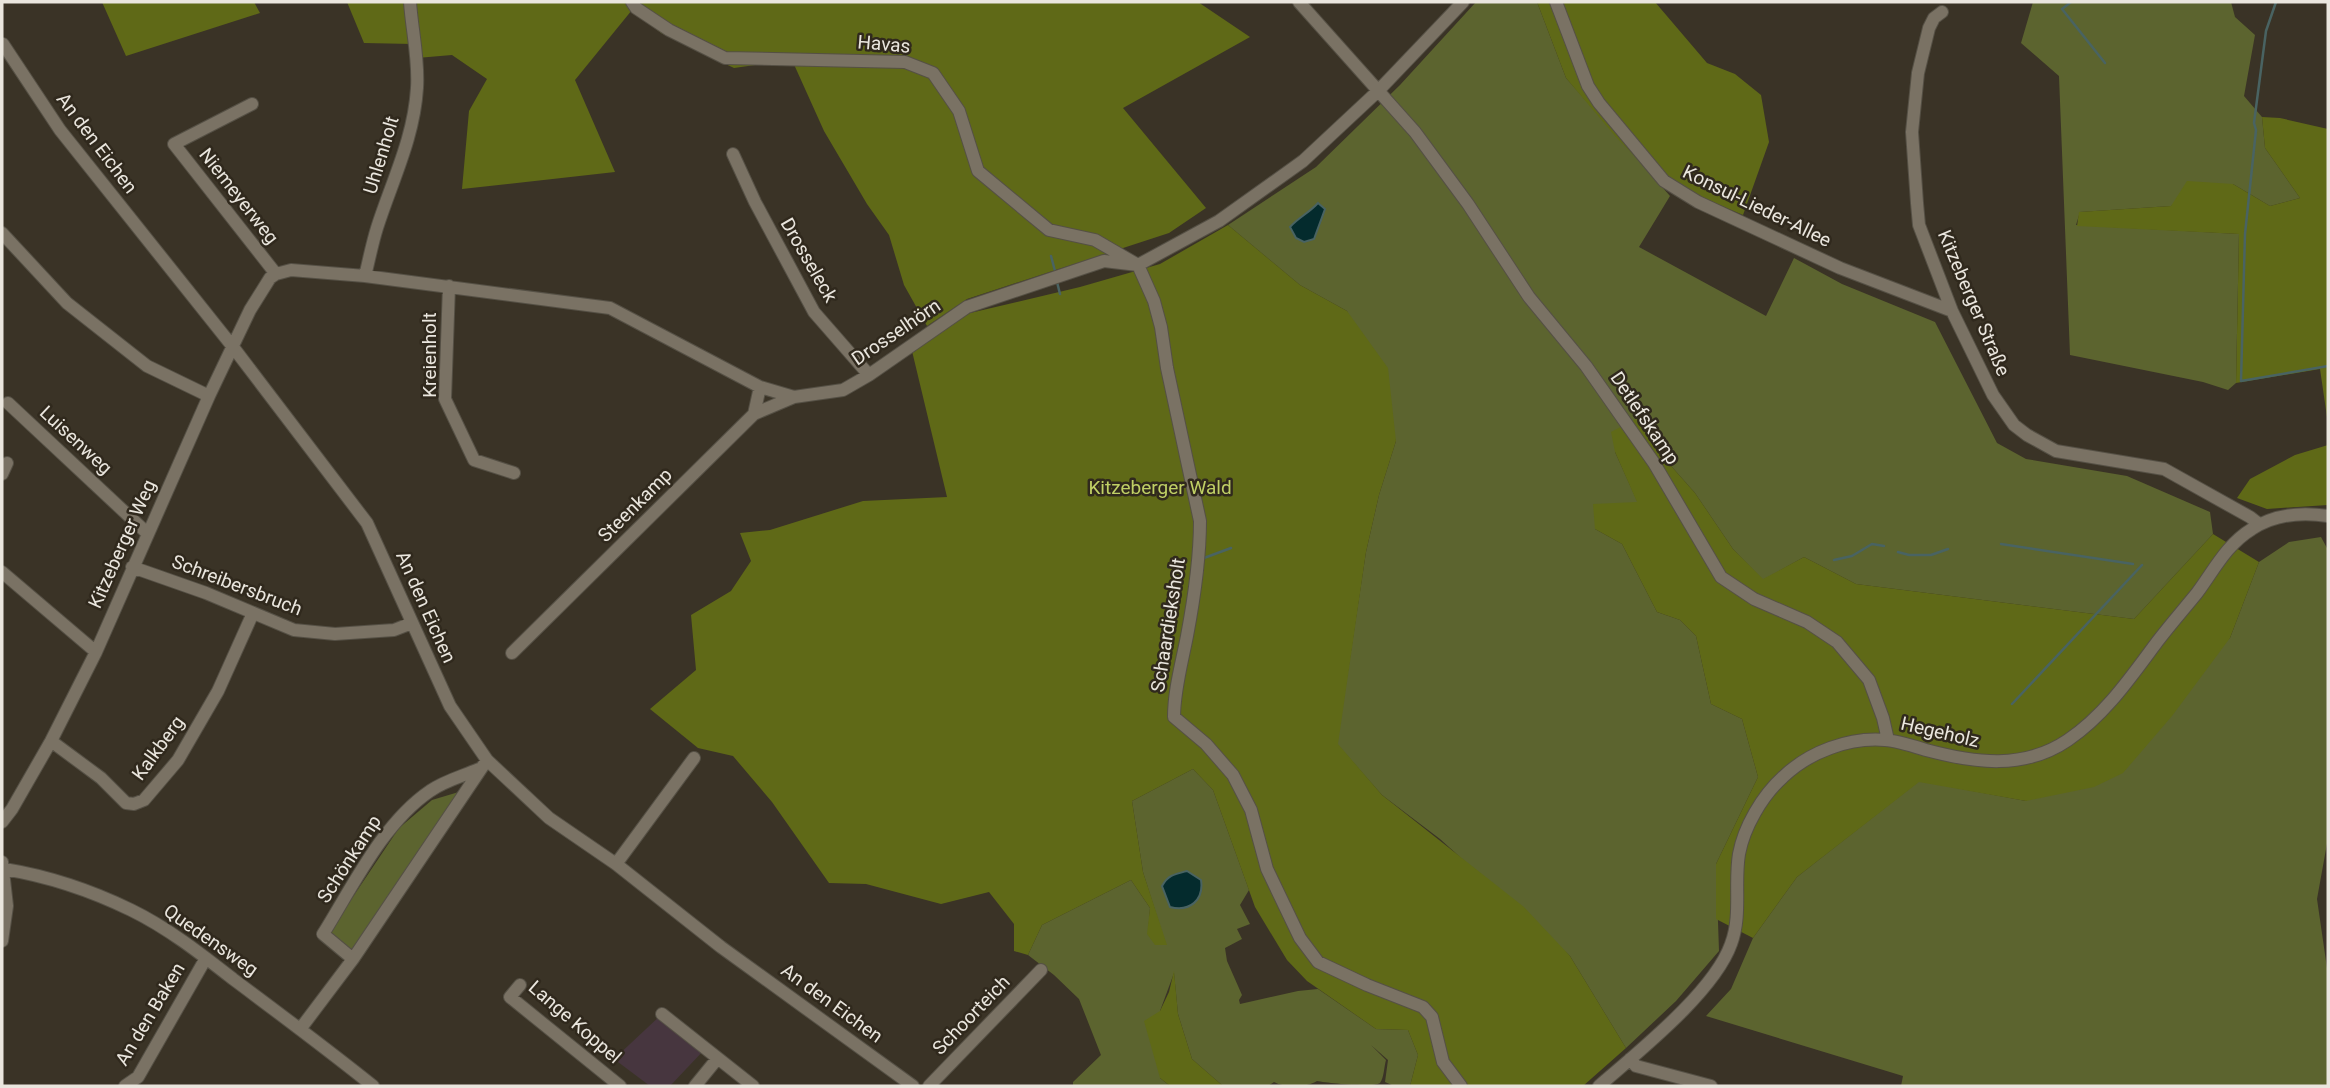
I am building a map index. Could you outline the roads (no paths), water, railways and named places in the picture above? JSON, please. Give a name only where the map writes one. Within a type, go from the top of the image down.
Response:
[{"type":"street","name":"Uhlenholt","points":[[365,276],[377,229],[408,143],[413,120],[417,58],[413,44],[410,2]]},
{"type":"street","name":"Havas","points":[[632,2],[636,8],[669,30],[725,58],[905,62],[933,73],[959,111],[978,171],[1049,230],[1095,240],[1138,265]]},
{"type":"street","points":[[1299,2],[1378,91]]},
{"type":"street","points":[[1138,265],[1219,221],[1303,161],[1378,91],[1463,2]]},
{"type":"street","name":"Konsul-Lieder-Allee","points":[[1556,2],[1588,86],[1664,181],[1698,202],[1840,268],[1952,311]]},
{"type":"street","name":"Kitzeberger Straße","points":[[1942,12],[1934,18],[1929,28],[1918,73],[1912,132],[1919,225],[1952,311],[1993,395],[2014,425],[2056,451],[2164,469],[2259,524]]},
{"type":"street","name":"An den Eichen","points":[[2,44],[60,130],[233,346],[367,523],[450,706],[483,764],[549,818],[616,864],[721,947],[913,1086]]},
{"type":"street","name":"Detlefskamp","points":[[1378,91],[1415,132],[1468,204],[1529,297],[1593,377],[1654,463],[1721,577],[1754,599],[1807,622],[1837,642],[1869,680],[1888,740]]},
{"type":"street","name":"Niemeyerweg","points":[[253,104],[174,144],[274,276]]},
{"type":"street","name":"Drosseleck","points":[[733,153],[755,202],[814,312],[869,375]]},
{"type":"street","points":[[2,233],[67,303],[147,366],[209,396]]},
{"type":"street","name":"Drosselhörn","points":[[274,276],[291,271],[365,276],[610,308],[760,387],[794,397],[842,390],[869,375],[967,307],[1104,261],[1138,265]]},
{"type":"street","name":"Schaardieksholt","points":[[1138,265],[1154,301],[1161,327],[1167,368],[1200,521],[1200,545],[1174,717],[1206,744],[1233,775],[1251,810],[1267,869],[1300,938],[1318,962],[1423,1007],[1432,1017],[1443,1062],[1461,1086]]},
{"type":"street","name":"Kitzeberger Weg","points":[[2,822],[51,741],[96,652],[209,396],[250,310],[274,276]]},
{"type":"street","name":"Kreienholt","points":[[449,286],[444,399],[474,460],[514,473]]},
{"type":"street","points":[[754,414],[760,387]]},
{"type":"street","name":"Steenkamp","points":[[512,653],[754,414],[794,397]]},
{"type":"street","name":"Luisenweg","points":[[8,403],[147,533]]},
{"type":"street","name":"Hegeholz","points":[[1599,1086],[1697,994],[1724,960],[1736,925],[1739,856],[1750,824],[1764,798],[1782,777],[1803,761],[1825,750],[1850,743],[1888,740],[1960,759],[1984,762],[2013,761],[2030,757],[2068,741],[2088,725],[2116,695],[2197,593],[2226,551],[2243,535],[2259,524],[2295,514],[2328,516]]},
{"type":"street","name":"Schreibersbruch","points":[[132,567],[293,630],[335,634],[394,629],[412,623]]},
{"type":"street","points":[[2,572],[96,652]]},
{"type":"street","name":"Kalkberg","points":[[51,741],[101,778],[126,803],[134,804],[144,800],[178,760],[218,691],[253,613]]},
{"type":"street","points":[[616,864],[694,758]]},
{"type":"street","points":[[300,1028],[353,959],[483,764]]},
{"type":"street","name":"Schönkamp","points":[[353,959],[323,934],[361,872],[404,813],[431,790],[483,764]]},
{"type":"street","points":[[2,941],[7,906],[3,866]]},
{"type":"street","name":"Quedensweg","points":[[3,866],[91,893],[160,926],[300,1028],[373,1086]]},
{"type":"street","name":"An den Baken","points":[[125,1086],[138,1077],[206,958]]},
{"type":"street","name":"Schoorteich","points":[[929,1086],[1041,970]]},
{"type":"street","name":"Lange Koppel","points":[[520,985],[510,997],[620,1086]]},
{"type":"street","points":[[662,1014],[753,1086]]},
{"type":"street","points":[[695,1086],[717,1059]]},
{"type":"street","points":[[1630,1059],[1636,1066],[1711,1086]]},
{"type":"water","points":[[1318,203],[1325,209],[1314,239],[1304,242],[1296,238],[1290,227]]},
{"type":"water","points":[[1187,871],[1201,880],[1198,899],[1184,908],[1170,907],[1162,886],[1169,877]]},
{"type":"waterway","points":[[2071,2],[2062,9],[2105,63]]},
{"type":"waterway","points":[[2276,2],[2266,31],[2254,123],[2256,130],[2245,234],[2241,381],[2328,366]]},
{"type":"waterway","points":[[1051,256],[1055,271]]},
{"type":"waterway","points":[[1057,282],[1060,294]]},
{"type":"waterway","points":[[1834,560],[1852,556],[1872,544],[1884,546]]},
{"type":"waterway","points":[[2001,544],[2133,564]]},
{"type":"waterway","points":[[1204,558],[1231,548]]},
{"type":"waterway","points":[[1898,552],[1931,555],[1948,549]]},
{"type":"waterway","points":[[1168,567],[1186,561]]},
{"type":"waterway","points":[[2012,704],[2142,565]]},
{"type":"park label","name":"Kitzeberger Wald","points":[[1160,487]]}]
